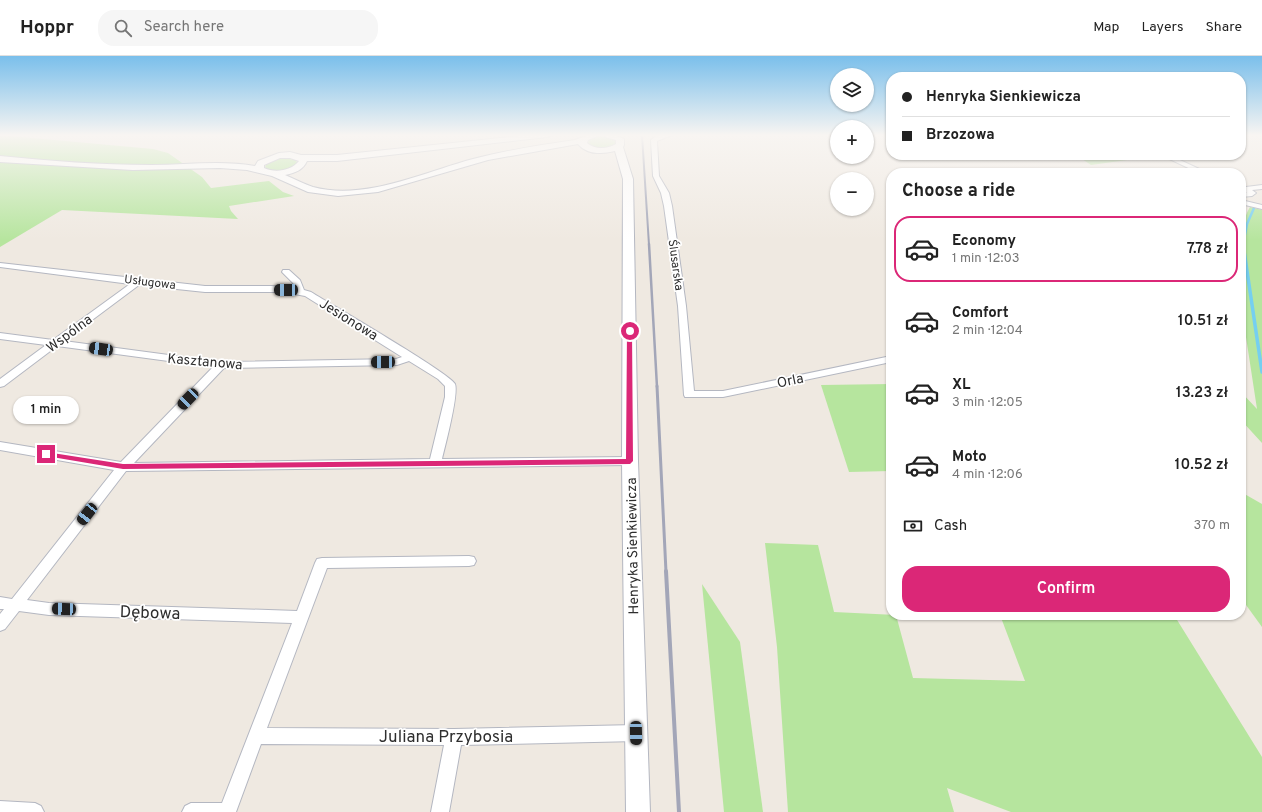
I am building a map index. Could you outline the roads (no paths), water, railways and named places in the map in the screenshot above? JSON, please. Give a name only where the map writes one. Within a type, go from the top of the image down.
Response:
[{"type":"main road","points":[[261,170],[273,173],[302,187],[318,192],[343,193],[368,191],[397,185],[448,170]]},
{"type":"main road","points":[[273,173],[281,170]]},
{"type":"main road","points":[[291,182],[290,172],[292,170]]},
{"type":"main road","name":"Henryka Sienkiewicza","points":[[626,170],[628,186],[630,461],[638,812]]},
{"type":"street","name":"Ślusarska","points":[[656,170],[656,176],[665,193],[668,206],[682,306],[689,395]]},
{"type":"street","points":[[1246,191],[1262,187]]},
{"type":"street","points":[[1246,194],[1262,206]]},
{"type":"street","points":[[1246,203],[1262,206]]},
{"type":"street","name":"Usługowa","points":[[0,265],[206,289],[300,291]]},
{"type":"street","points":[[286,272],[298,282],[300,291]]},
{"type":"street","name":"Wspólna","points":[[0,384],[139,281]]},
{"type":"street","name":"Jesionowa","points":[[300,291],[308,294],[442,377],[450,385],[450,397],[435,464]]},
{"type":"street","name":"Kasztanowa","points":[[0,336],[221,365],[397,362],[410,357]]},
{"type":"street","name":"Orla","points":[[689,395],[723,394],[886,360]]},
{"type":"street","points":[[0,625],[123,467],[221,365]]},
{"type":"street","points":[[0,446],[123,467],[630,461]]},
{"type":"street","points":[[190,812],[227,812],[322,562],[469,560]]},
{"type":"street","name":"Dębowa","points":[[0,603],[49,609],[301,617]]},
{"type":"street","name":"Juliana Przybosia","points":[[256,736],[454,737],[636,733]]},
{"type":"street","points":[[440,812],[454,737]]},
{"type":"street","points":[[0,810],[35,812]]},
{"type":"waterway","points":[[1246,229],[1254,208]]},
{"type":"waterway","points":[[1246,264],[1262,372]]},
{"type":"railway","points":[[644,170],[649,245]]},
{"type":"railway","points":[[649,244],[657,387]]},
{"type":"railway","points":[[657,386],[666,572]]},
{"type":"railway","points":[[666,571],[679,812]]}]
